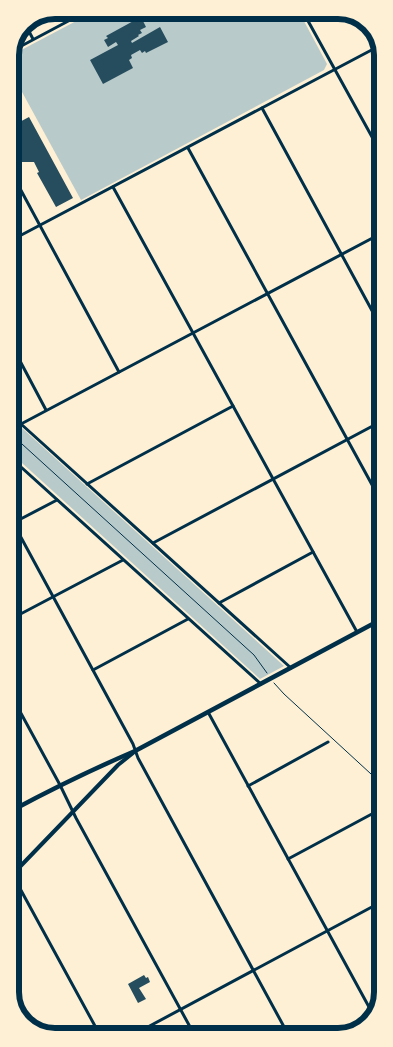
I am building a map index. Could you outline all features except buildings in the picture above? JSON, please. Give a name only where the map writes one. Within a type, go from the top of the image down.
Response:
[{"type":"main road","points":[[19,807],[60,785],[136,751],[374,623]]},
{"type":"street","points":[[20,47],[72,19]]},
{"type":"street","points":[[307,19],[374,141]]},
{"type":"street","points":[[28,31],[33,40]]},
{"type":"street","points":[[19,236],[373,49]]},
{"type":"street","points":[[262,108],[374,314]]},
{"type":"street","points":[[188,148],[374,489]]},
{"type":"street","points":[[19,187],[119,372]]},
{"type":"street","points":[[114,187],[357,632]]},
{"type":"street","points":[[291,668],[21,424],[374,237]]},
{"type":"street","points":[[19,360],[46,410]]},
{"type":"street","points":[[87,484],[234,406]]},
{"type":"street","points":[[153,543],[374,425]]},
{"type":"street","points":[[19,465],[261,684]]},
{"type":"street","points":[[19,518],[56,500]]},
{"type":"street","points":[[19,535],[285,1028]]},
{"type":"street","points":[[219,603],[313,552]]},
{"type":"street","points":[[19,615],[123,560]]},
{"type":"street","points":[[93,670],[188,619]]},
{"type":"street","points":[[19,710],[191,1028]]},
{"type":"street","points":[[208,712],[370,1009]]},
{"type":"street","points":[[248,786],[328,742]]},
{"type":"street","points":[[19,867],[118,765],[136,751]]},
{"type":"street","points":[[288,858],[374,813]]},
{"type":"street","points":[[19,887],[96,1028]]},
{"type":"street","points":[[146,1028],[374,906]]},
{"type":"path","points":[[19,441],[254,655],[267,673]]},
{"type":"path","points":[[275,686],[374,777]]},
{"type":"shaded area","points":[[80,19],[303,19],[327,64],[324,70],[81,200],[19,86],[19,51]]},
{"type":"shaded area","points":[[19,425],[284,666],[260,679],[19,460]]}]
